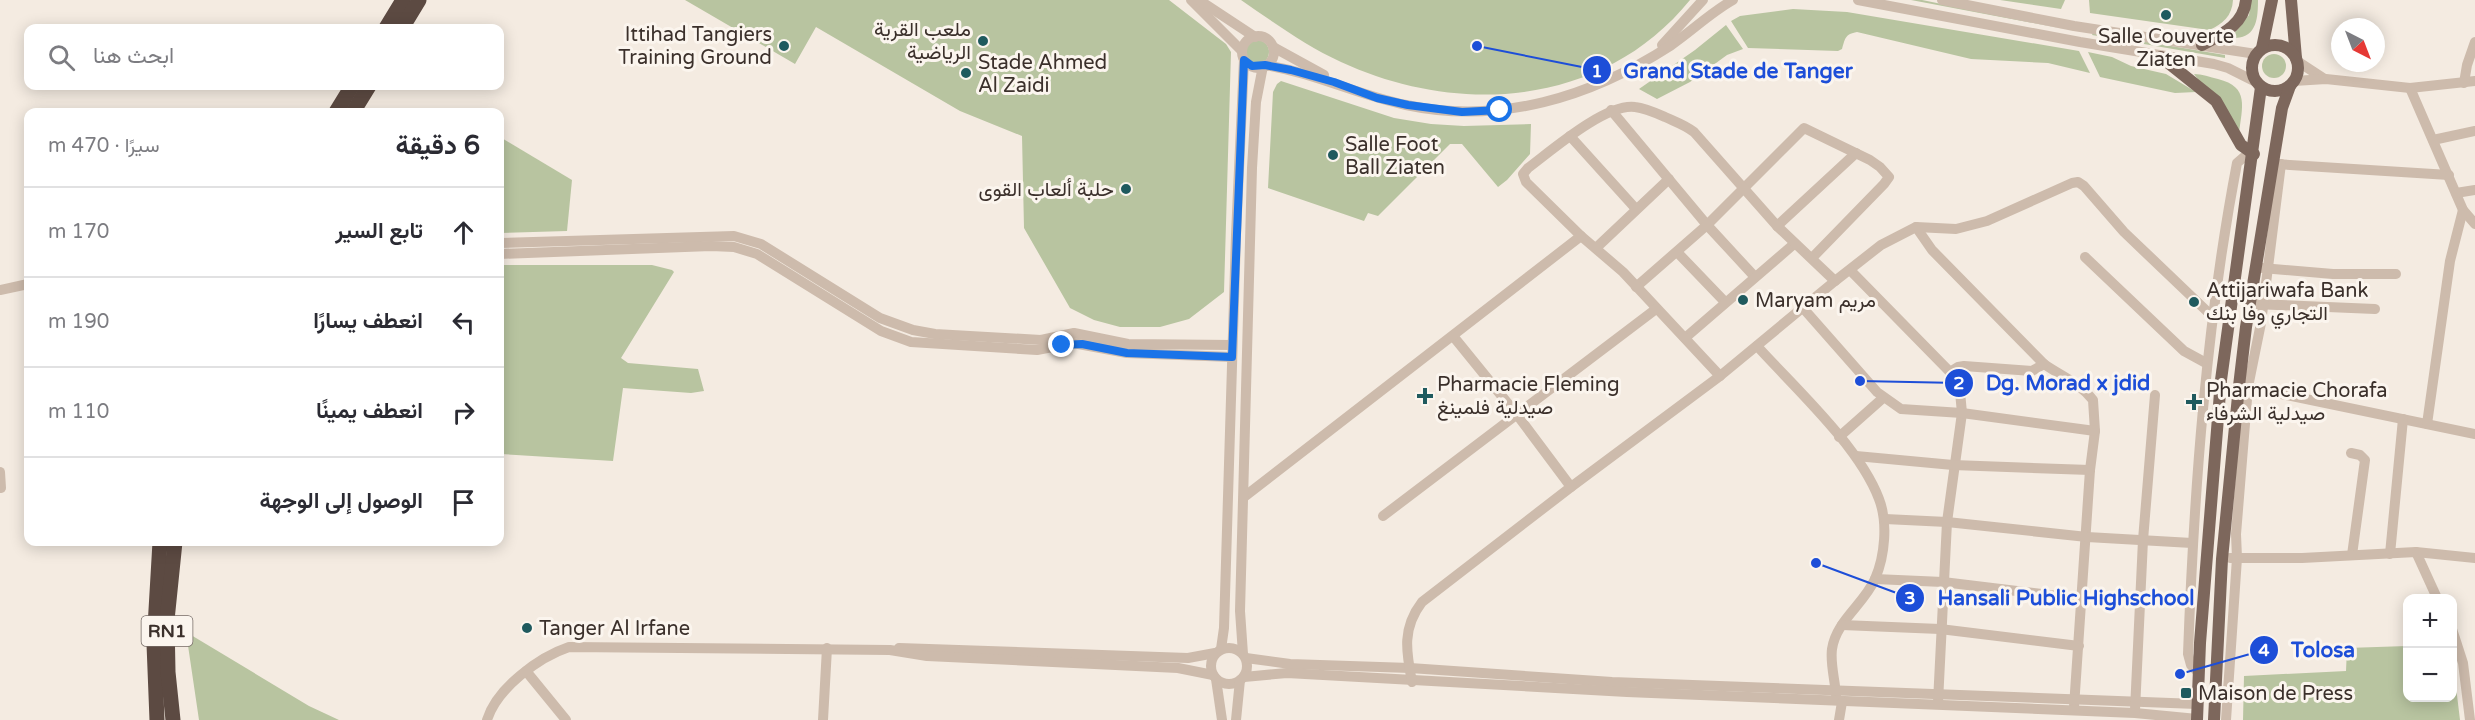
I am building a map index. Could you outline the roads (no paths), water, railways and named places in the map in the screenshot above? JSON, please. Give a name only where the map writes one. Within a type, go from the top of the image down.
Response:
[{"type":"highway","points":[[388,24],[403,0]]},
{"type":"highway","points":[[404,24],[419,0]]},
{"type":"highway","points":[[338,108],[350,90]]},
{"type":"highway","points":[[355,108],[367,90]]},
{"type":"highway","name":"RN1","points":[[157,720],[154,644],[160,546]]},
{"type":"highway","name":"RN1","points":[[173,720],[168,672],[167,620],[175,546]]},
{"type":"main road","points":[[2202,45],[2236,23],[2242,16],[2246,0]]},
{"type":"main road","points":[[2197,719],[2221,380],[2253,155],[2258,85],[2251,68],[2259,51],[2272,0]]},
{"type":"main road","points":[[2214,720],[2222,559],[2244,386],[2277,164],[2282,108],[2297,75],[2291,0]]},
{"type":"main road","points":[[2259,51],[2270,45],[2286,47],[2297,60]]},
{"type":"main road","points":[[2161,57],[2216,101],[2239,141],[2253,155]]},
{"type":"main road","points":[[2258,85],[2276,92],[2292,84]]},
{"type":"street","points":[[1191,0],[1252,66],[1264,66],[1334,82],[1377,98],[1408,105],[1462,112],[1500,110],[1568,97],[1602,83],[1673,44],[1733,0]]},
{"type":"street","points":[[1199,0],[1255,37],[1264,38],[1272,47],[1334,82]]},
{"type":"street","points":[[1657,52],[1703,0]]},
{"type":"street","points":[[1858,0],[2161,57],[2214,64],[2228,68],[2258,85]]},
{"type":"street","points":[[1942,0],[2074,26],[2259,51]]},
{"type":"street","points":[[1222,720],[1211,663],[1218,651],[1224,628],[1243,55],[1248,40],[1255,37]]},
{"type":"street","points":[[2292,84],[2326,79],[2410,88],[2470,82],[2467,65],[2475,42]]},
{"type":"street","points":[[1236,720],[1242,679],[1247,668],[1240,612],[1253,157],[1256,102],[1264,66],[1272,59],[1272,47]]},
{"type":"street","points":[[2297,60],[2307,70],[2326,79]]},
{"type":"street","points":[[2410,88],[2463,210],[2475,225]]},
{"type":"street","points":[[1720,376],[1636,286],[1581,236],[1523,178],[1528,168],[1570,136],[1611,110],[1636,106],[1687,126],[1794,244],[1835,281]]},
{"type":"street","points":[[1611,110],[1707,225],[1755,277]]},
{"type":"street","points":[[1636,286],[1707,225],[1804,128],[1856,153],[1880,167],[1889,177],[1812,258]]},
{"type":"street","points":[[2433,140],[2475,131]]},
{"type":"street","points":[[1570,136],[1636,209]]},
{"type":"street","points":[[2199,673],[2192,665],[2188,654],[2192,543],[2206,363],[2239,141]]},
{"type":"street","points":[[1777,226],[1856,153]]},
{"type":"street","points":[[2237,163],[2244,157],[2253,155]]},
{"type":"street","points":[[2277,164],[2449,175]]},
{"type":"street","points":[[1596,248],[1669,179]]},
{"type":"street","points":[[1412,681],[1406,637],[1411,618],[1422,602],[1720,376],[1881,245],[1916,227],[1956,229],[1987,221],[2078,182],[2124,232],[2213,317]]},
{"type":"street","points":[[2456,193],[2475,190]]},
{"type":"street","points":[[2427,424],[2450,261],[2463,210]]},
{"type":"street","points":[[1916,227],[1932,250],[2044,364],[2077,384],[2093,400],[2095,431],[2090,470],[2074,705]]},
{"type":"street","points":[[504,243],[734,236],[761,244],[880,318],[913,330],[935,334],[1041,340],[1074,333],[1128,344],[1232,351]]},
{"type":"street","points":[[1244,497],[1581,236]]},
{"type":"street","points":[[1685,338],[1794,244]]},
{"type":"street","points":[[504,254],[734,247],[757,254],[881,331],[911,342],[1037,350],[1073,343],[1127,353],[1232,351]]},
{"type":"street","points":[[1677,252],[1725,302]]},
{"type":"street","points":[[2085,257],[2184,351],[2206,363]]},
{"type":"street","points":[[2262,268],[2333,274],[2396,274]]},
{"type":"street","points":[[1850,270],[1950,372],[1960,392],[1962,413],[1953,465],[1947,522],[1938,700]]},
{"type":"street","points":[[0,290],[24,285]]},
{"type":"street","points":[[2256,304],[2375,309]]},
{"type":"street","points":[[1803,308],[1883,398],[1900,409],[1962,413],[2095,431]]},
{"type":"street","points":[[1383,516],[1518,416],[1656,309]]},
{"type":"street","points":[[1453,336],[1518,416],[1571,487]]},
{"type":"street","points":[[1756,346],[1856,456],[1879,498],[1885,519],[1882,552],[1875,579],[1842,625],[1832,650],[1839,720]]},
{"type":"street","points":[[1950,372],[1964,366],[2032,371],[2044,364]]},
{"type":"street","points":[[2226,720],[2237,558],[2236,534],[2244,386],[2475,434]]},
{"type":"street","points":[[2135,708],[2143,540],[2155,395]]},
{"type":"street","points":[[1839,437],[1883,398]]},
{"type":"street","points":[[2390,554],[2403,419]]},
{"type":"street","points":[[2351,453],[2360,455],[2365,460],[2352,555]]},
{"type":"street","points":[[1856,456],[1953,465],[2090,470]]},
{"type":"street","points":[[0,472],[1,488]]},
{"type":"street","points":[[1885,519],[1947,522],[2087,537],[2192,543]]},
{"type":"street","points":[[2222,559],[2302,558],[2416,552],[2475,558]]},
{"type":"street","points":[[2416,552],[2435,594]]},
{"type":"street","points":[[1875,579],[1943,582],[2082,598]]},
{"type":"street","points":[[1842,625],[1940,629],[2079,646]]},
{"type":"street","points":[[2457,644],[2463,663],[2470,720]]},
{"type":"street","points":[[487,720],[489,712],[502,695],[526,671],[557,652],[569,648],[890,650],[927,656],[1178,668],[1215,677],[1231,684],[1242,679],[1287,673],[1412,681],[1838,698],[2135,708],[2197,704]]},
{"type":"street","points":[[823,720],[827,648]]},
{"type":"street","points":[[890,650],[928,648],[1188,658],[1236,648],[1244,656],[1290,664],[1410,668],[1838,698]]},
{"type":"street","points":[[526,671],[566,720]]},
{"type":"street","points":[[2135,708],[2197,719]]},
{"type":"place","name":"Salle Couverte Ziaten","points":[[2166,15]]},
{"type":"place","name":"ملعب القرية الرياضية","points":[[983,41]]},
{"type":"place","name":"Ittihad Tangiers Training Ground","points":[[784,46]]},
{"type":"place","name":"Grand Stade de Tanger","points":[[1477,46]]},
{"type":"place","name":"Stade Ahmed Al Zaidi","points":[[966,73]]},
{"type":"place","name":"Salle Foot Ball Ziaten","points":[[1333,155]]},
{"type":"place","name":"حلبة ألعاب القوى","points":[[1126,189]]},
{"type":"place","name":"Maryam مريم","points":[[1743,300]]},
{"type":"place","name":"Attijariwafa Bank التجاري وفا بنك","points":[[2194,302]]},
{"type":"place","name":"Dg. Morad x jdid","points":[[1860,381]]},
{"type":"place","name":"Pharmacie Fleming صيدلية فلمينغ","points":[[1425,396]]},
{"type":"place","name":"Pharmacie Chorafa صيدلية الشرفاء","points":[[2194,402]]},
{"type":"place","name":"Hansali Public Highschool","points":[[1816,563]]},
{"type":"place","name":"Tanger Al Irfane","points":[[527,628]]},
{"type":"place","name":"Tolosa","points":[[2180,674]]},
{"type":"place","name":"Maison de Press","points":[[2186,693]]}]
